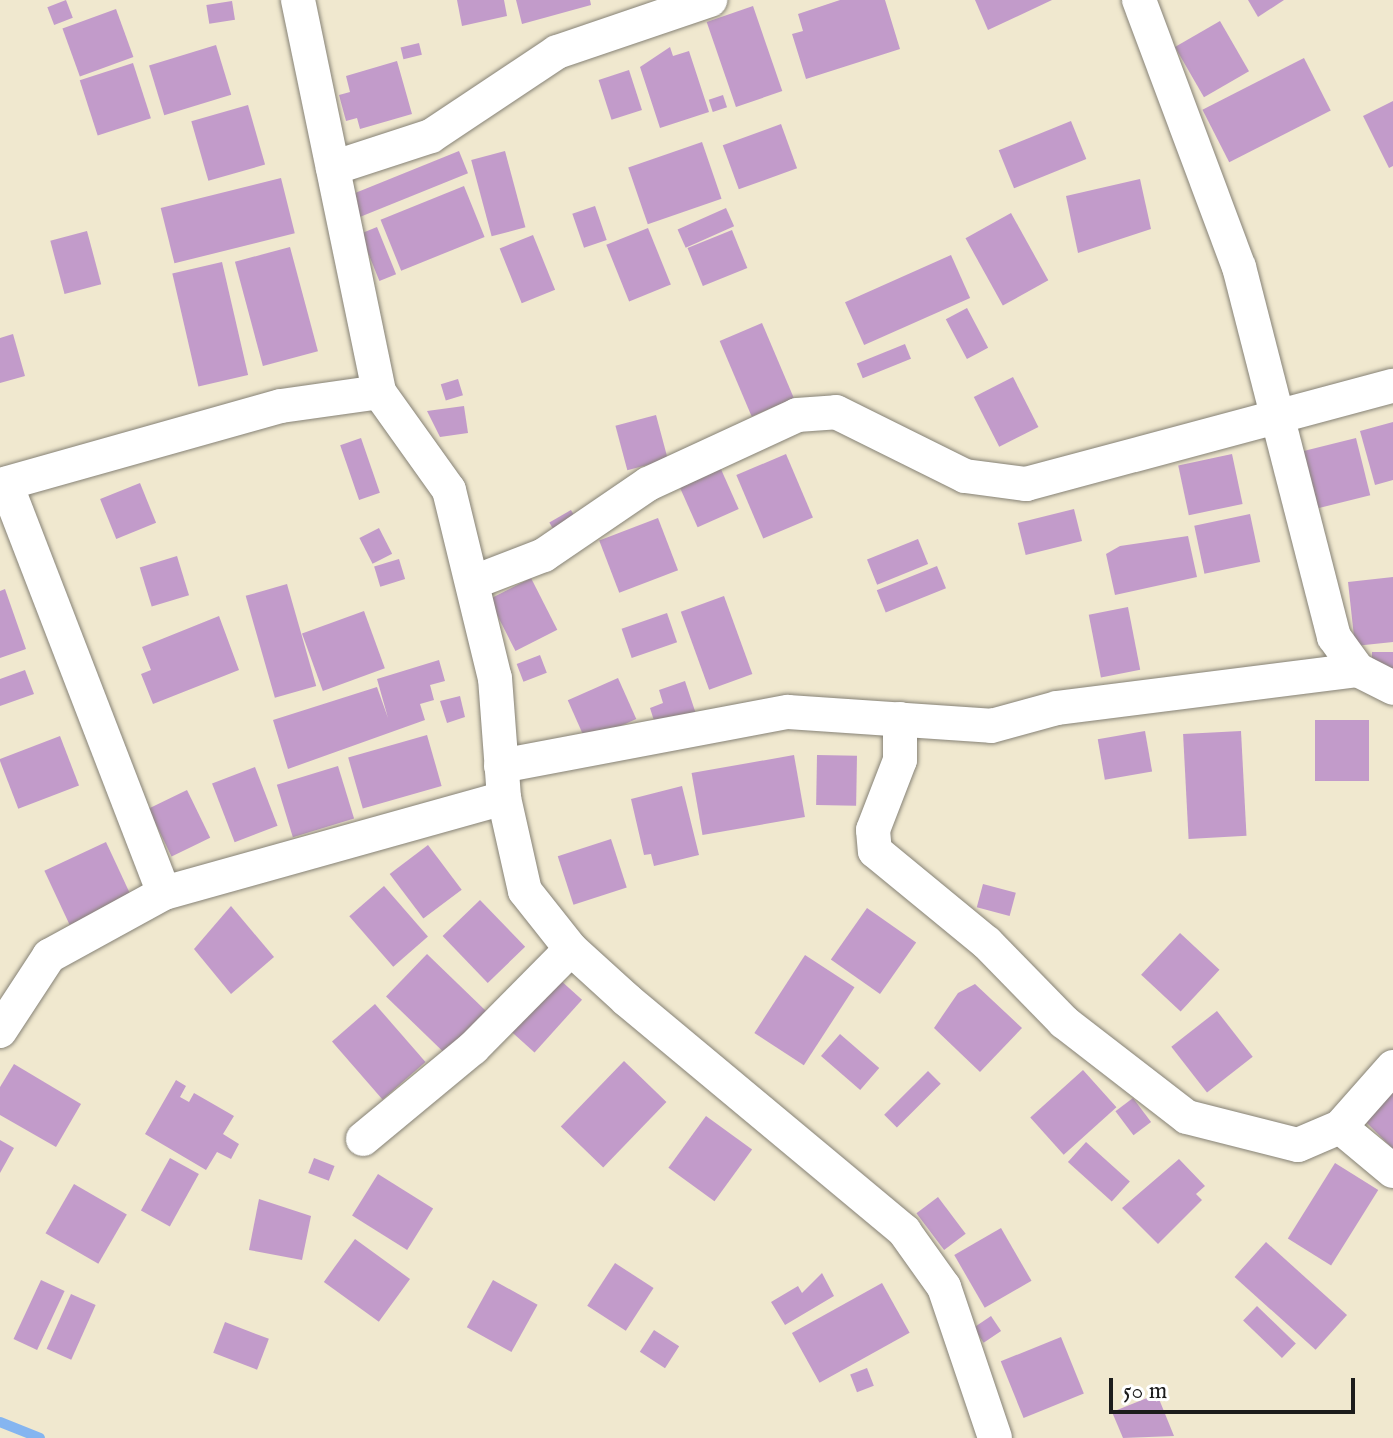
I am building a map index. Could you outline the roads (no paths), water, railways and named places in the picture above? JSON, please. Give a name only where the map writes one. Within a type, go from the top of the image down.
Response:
[{"type":"street","points":[[298,0],[305,63],[333,168],[379,392],[449,490],[474,582],[495,678],[502,782],[525,891],[571,949],[904,1231],[944,1287],[995,1438]]},
{"type":"street","points":[[333,168],[431,136],[557,52],[710,0]]},
{"type":"street","points":[[1139,0],[1239,267],[1334,637],[1358,670],[1393,688]]},
{"type":"street","points":[[474,582],[544,555],[648,484],[797,415],[836,412],[965,476],[1026,484],[1393,386]]},
{"type":"street","points":[[164,893],[3,485],[281,406],[379,392]]},
{"type":"street","points":[[0,1031],[49,956],[164,893],[502,782],[788,712],[991,726],[1057,708],[1358,670]]},
{"type":"street","points":[[900,719],[900,760],[873,830],[875,851],[888,866],[987,943],[1064,1022],[1187,1117],[1298,1145],[1340,1127],[1393,1067]]},
{"type":"street","points":[[363,1139],[473,1048],[571,949]]},
{"type":"street","points":[[1340,1127],[1393,1171]]},
{"type":"waterway","points":[[0,1422],[40,1438]]}]
